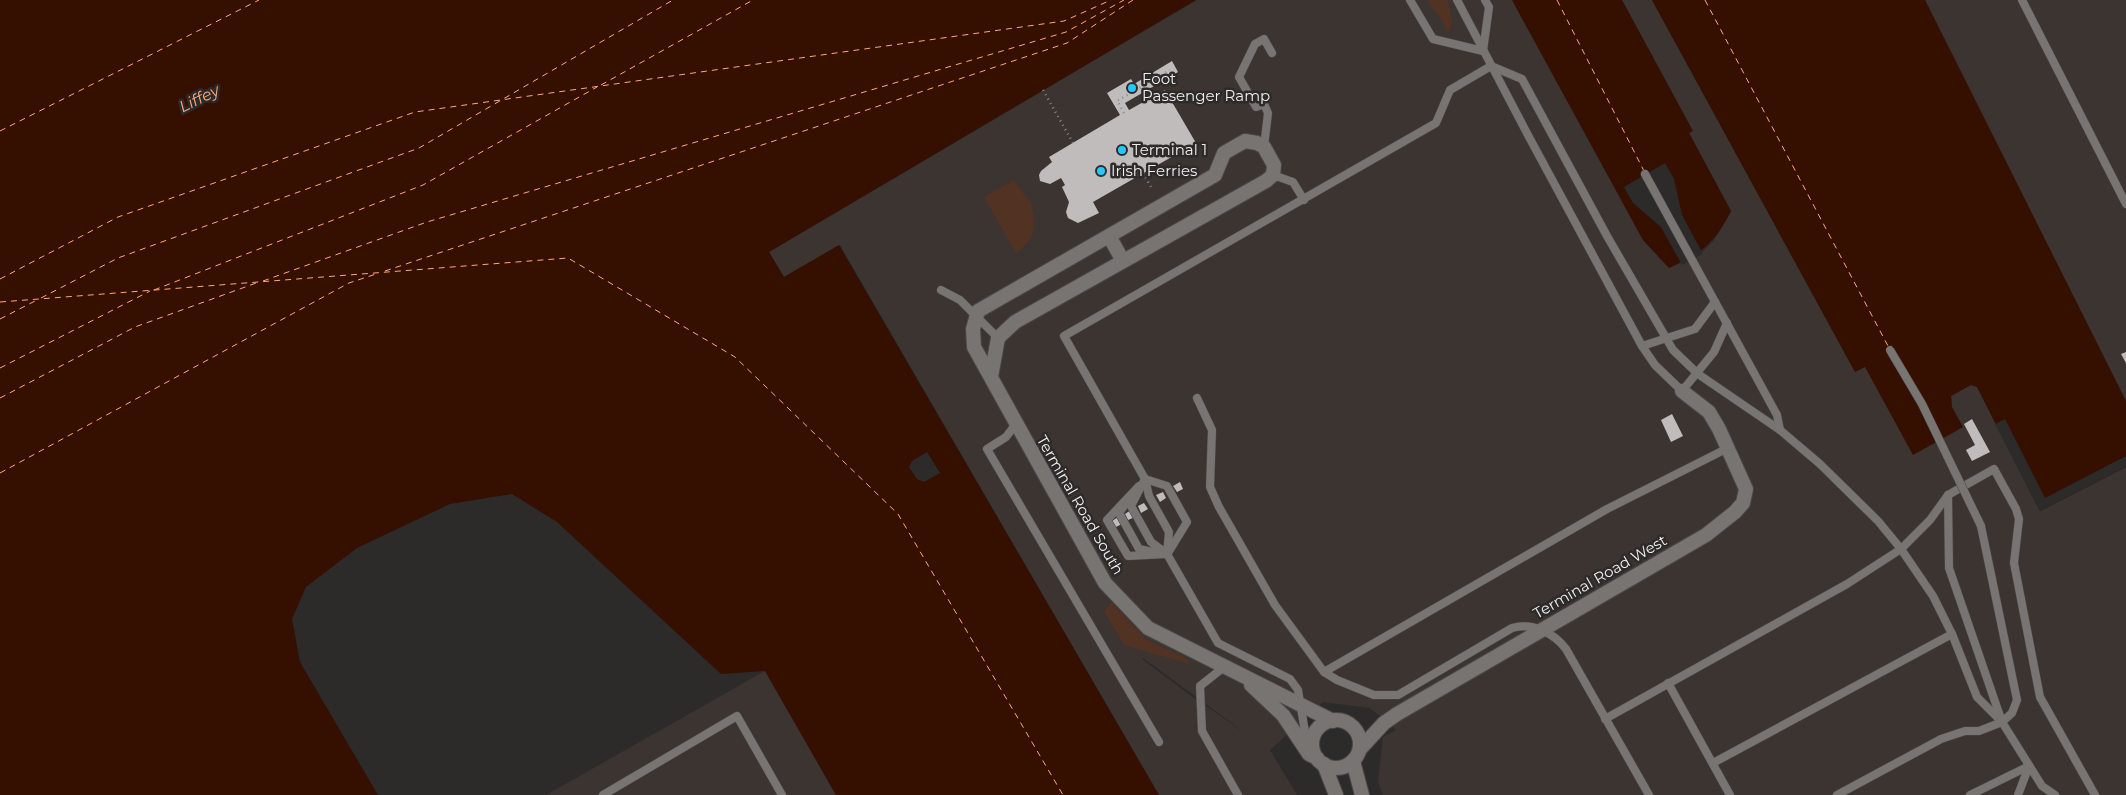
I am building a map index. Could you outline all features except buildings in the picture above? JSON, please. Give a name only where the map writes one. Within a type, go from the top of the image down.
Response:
[{"type":"street","points":[[976,317],[978,311],[1216,175],[1224,153],[1246,142],[1257,142],[1264,147],[1274,165],[1273,175],[1266,181],[1015,322],[998,338],[991,377]]},
{"type":"street","points":[[1109,236],[1123,261]]},
{"type":"street","name":"Terminal Road South","points":[[976,317],[973,329],[974,348],[1105,583],[1148,628],[1301,706],[1333,720]]},
{"type":"street","name":"Terminal Road West","points":[[1356,755],[1384,723],[1540,629],[1721,524],[1743,503],[1746,489],[1728,448],[1709,412],[1682,391]]},
{"type":"street","name":"Terminal Road South","points":[[1240,674],[1283,715],[1309,754],[1318,756],[1336,795]]},
{"type":"street","points":[[1356,755],[1339,768],[1318,756],[1313,740],[1320,727],[1333,720],[1341,721],[1354,728],[1360,741],[1356,755],[1362,795]]},
{"type":"lane","points":[[1410,0],[1433,39],[1483,51]]},
{"type":"lane","points":[[1457,0],[1642,346],[1655,365],[1682,391],[1698,374],[1718,345],[1727,323]]},
{"type":"lane","points":[[1483,51],[1489,7],[1485,0]]},
{"type":"lane","points":[[2022,0],[2126,204]]},
{"type":"lane","points":[[1264,147],[1268,112],[1264,104],[1256,108],[1239,77],[1255,44],[1264,39],[1272,54]]},
{"type":"lane","points":[[1167,554],[1169,532],[1149,496],[1145,479],[1064,336],[1436,123],[1450,90],[1491,66]]},
{"type":"lane","points":[[1491,66],[1522,79],[1665,339],[1680,359],[1698,374],[1780,430],[1852,494],[1901,549],[1934,596],[1952,634],[1977,697],[2002,722]]},
{"type":"lane","points":[[1645,174],[1777,415],[1780,430]]},
{"type":"lane","points":[[1273,175],[1293,182],[1304,200]]},
{"type":"lane","points":[[941,290],[960,300],[998,338]]},
{"type":"lane","points":[[1642,346],[1695,329],[1714,302]]},
{"type":"lane","points":[[1837,795],[1941,739],[1965,731],[1979,731],[2002,722],[2012,713],[2017,700],[1981,526],[1922,404],[1890,350]]},
{"type":"lane","points":[[1197,398],[1212,430],[1210,487],[1274,605],[1324,672],[1337,680],[1374,695],[1398,695],[1512,628],[1520,625],[1540,629],[1561,642],[1649,795]]},
{"type":"lane","points":[[1016,424],[1006,437],[987,449],[1159,742]]},
{"type":"lane","points":[[1324,672],[1598,514],[1728,448]]},
{"type":"lane","points":[[1605,719],[1847,584],[1901,549],[1930,520],[1948,495],[1994,469],[2016,509],[2019,519],[2014,563],[2040,697],[2095,795]]},
{"type":"lane","points":[[1145,479],[1167,486],[1187,522],[1167,554]]},
{"type":"lane","points":[[1145,479],[1131,506],[1151,542],[1167,554],[1218,643],[1290,679],[1298,690],[1305,732],[1318,756]]},
{"type":"lane","points":[[1145,479],[1119,513],[1139,549],[1167,554]]},
{"type":"lane","points":[[1145,479],[1107,520],[1128,556],[1167,554]]},
{"type":"lane","points":[[1948,495],[1949,568],[2002,722],[2042,786],[2044,795]]},
{"type":"lane","points":[[1713,763],[1952,634]]},
{"type":"lane","points":[[1224,667],[1200,686],[1202,731],[1238,795]]},
{"type":"lane","points":[[1668,683],[1730,795]]},
{"type":"lane","points":[[603,795],[736,716],[782,795]]},
{"type":"lane","points":[[1970,795],[2029,766]]},
{"type":"lane","points":[[2018,795],[2029,766]]},
{"type":"lane","points":[[2042,786],[2055,795]]},
{"type":"path","points":[[1124,113],[1117,101],[1170,70]]},
{"type":"path","points":[[1043,90],[1073,143]]},
{"type":"path","points":[[1143,174],[1152,188]]},
{"type":"shaded area","name":"Terminal 1","points":[[1197,0],[1512,0],[1643,240],[1669,268],[1702,252],[1714,241],[1731,211],[1689,133],[1692,130],[1622,0],[1652,0],[1855,372],[1865,366],[1913,454],[1952,407],[1951,396],[1971,385],[1977,387],[2040,511],[2126,467],[2126,795],[1383,795],[1378,782],[1383,737],[1396,730],[1370,708],[1323,702],[1270,750],[1297,795],[1159,795],[840,245],[784,277],[769,252]],"holes":[[[1143,658],[1247,734],[1187,693]]]},
{"type":"shaded area","points":[[1428,0],[1448,0],[1452,21],[1449,32]]},
{"type":"shaded area","points":[[1925,0],[2126,0],[2126,401]]},
{"type":"shaded area","points":[[1014,180],[1031,202],[1034,218],[1032,236],[1016,253],[984,197]]},
{"type":"shaded area","points":[[1111,602],[1147,640],[1188,659],[1189,664],[1124,645],[1104,611]]},
{"type":"shaded area","points":[[765,671],[836,795],[546,795]]},
{"type":"water","name":"Liffey","points":[[0,0],[1196,0],[769,252],[784,277],[839,245],[1159,795],[836,795],[765,671],[721,674],[557,522],[512,494],[450,504],[357,548],[306,587],[292,619],[300,662],[378,795],[0,795]]},
{"type":"water","points":[[1512,0],[1622,0],[1693,131],[1689,133],[1731,211],[1713,239],[1690,258],[1669,268],[1643,240]]},
{"type":"water","points":[[1652,0],[1925,0],[2126,401],[2126,467],[2040,511],[1977,387],[1971,385],[1951,396],[1952,407],[1963,427],[1913,455],[1865,367],[1855,372]]},
{"type":"pier","points":[[1665,163],[1674,179],[1682,215],[1703,254],[1682,265],[1661,227],[1633,203],[1624,187]]},
{"type":"pier","points":[[2005,419],[2045,498],[2126,456],[2126,467],[2040,511],[1995,424]]},
{"type":"pier","points":[[927,452],[940,473],[924,482],[917,479],[909,467],[912,461]]},
{"type":"ferry route","points":[[0,131],[259,0]]},
{"type":"ferry route","points":[[41,298],[118,258],[419,148],[673,0]]},
{"type":"ferry route","points":[[601,85],[753,0]]},
{"type":"ferry route","points":[[0,279],[118,217],[415,112],[1064,21],[1111,0]]},
{"type":"ferry route","points":[[263,281],[427,222],[1066,32],[1124,0]]},
{"type":"ferry route","points":[[385,271],[1067,43],[1133,0]]},
{"type":"ferry route","points":[[1557,0],[1644,171]]},
{"type":"ferry route","points":[[1705,0],[1888,346]]},
{"type":"ferry route","points":[[154,290],[423,185],[597,87]]},
{"type":"ferry route","points":[[0,302],[568,258],[735,357],[898,514],[1063,795]]},
{"type":"ferry route","points":[[0,473],[349,283],[379,273]]},
{"type":"ferry route","points":[[0,398],[135,327],[259,282]]},
{"type":"ferry route","points":[[0,368],[150,291]]},
{"type":"ferry route","points":[[0,319],[37,300]]},
{"type":"place","name":"Foot Passenger Ramp","points":[[1132,88]]},
{"type":"place","name":"Terminal 1","points":[[1122,150]]},
{"type":"place","name":"Irish Ferries","points":[[1101,171]]}]
